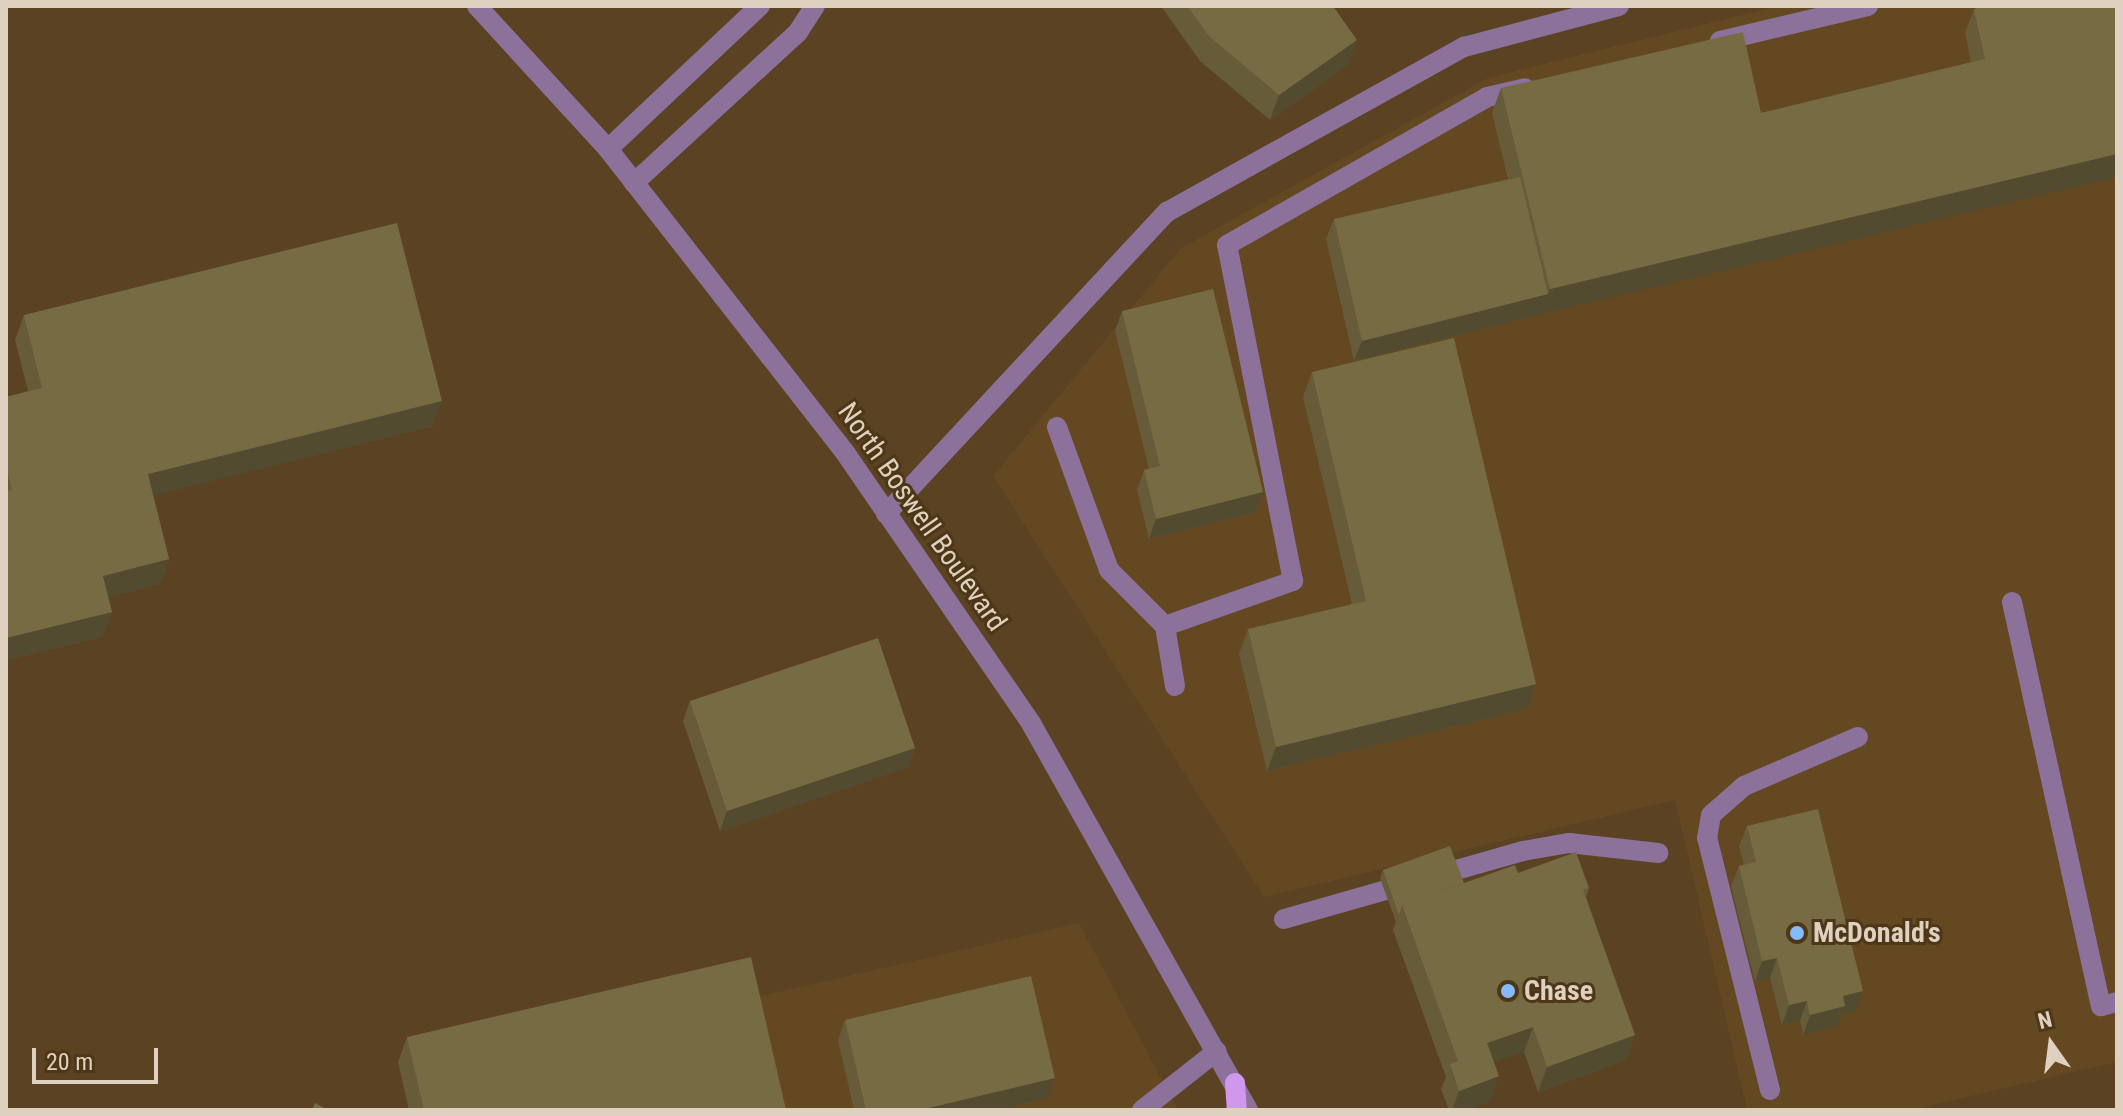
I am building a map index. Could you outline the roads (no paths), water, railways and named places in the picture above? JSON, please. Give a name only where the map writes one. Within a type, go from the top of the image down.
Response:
[{"type":"main road","points":[[1235,1083],[1237,1110]]},
{"type":"street","name":"North Boswell Boulevard","points":[[477,6],[608,149],[735,306],[886,514],[1032,725],[1248,1110]]},
{"type":"street","points":[[608,149],[760,6]]},
{"type":"street","points":[[634,183],[798,32],[815,6]]},
{"type":"street","points":[[886,514],[1167,212],[1464,47],[1619,6]]},
{"type":"street","points":[[1700,46],[1868,6]]},
{"type":"street","points":[[1165,626],[1293,581],[1227,245],[1487,97],[1547,83]]},
{"type":"street","points":[[1057,427],[1109,570],[1165,626],[1175,686]]},
{"type":"street","points":[[2012,602],[2101,1006],[2117,1002]]},
{"type":"street","points":[[1770,1090],[1707,838],[1711,815],[1722,800],[1744,786],[1858,737]]},
{"type":"street","points":[[1284,919],[1523,851],[1569,843],[1658,853]]},
{"type":"street","points":[[1142,1110],[1217,1051]]},
{"type":"place","name":"McDonald's","points":[[1797,933]]},
{"type":"place","name":"Chase","points":[[1508,991]]}]
